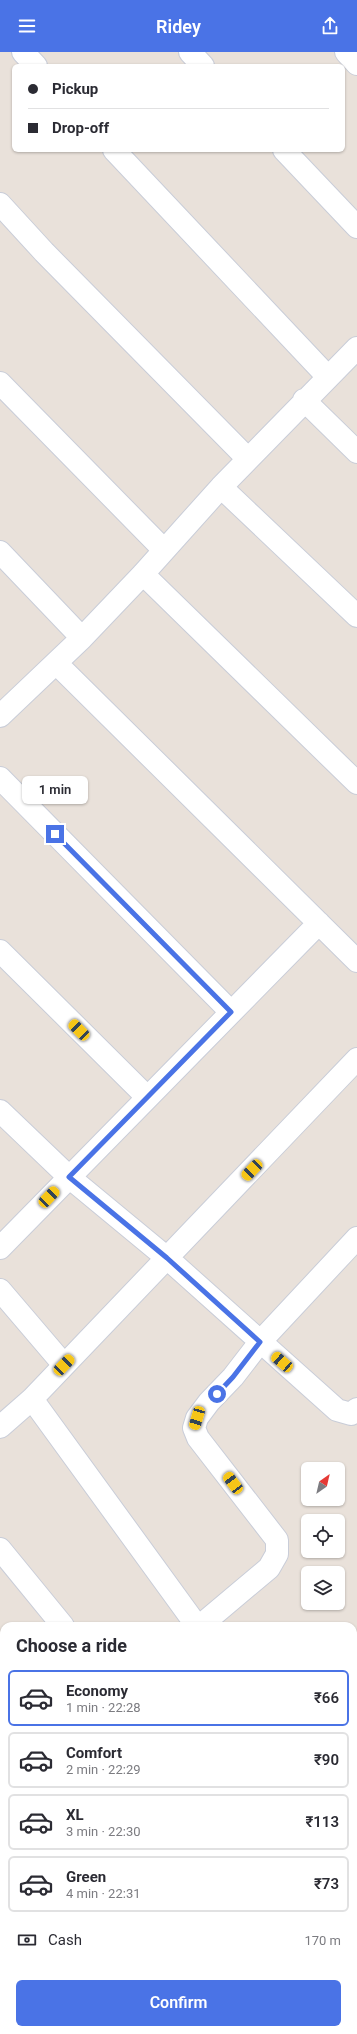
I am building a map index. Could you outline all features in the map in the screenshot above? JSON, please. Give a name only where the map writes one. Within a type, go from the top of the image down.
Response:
[{"type":"street","points":[[23,52],[34,64]]},
{"type":"street","points":[[190,52],[201,64]]},
{"type":"street","points":[[346,52],[357,64]]},
{"type":"street","points":[[116,152],[328,377]]},
{"type":"street","points":[[286,152],[357,227]]},
{"type":"street","points":[[0,204],[44,252],[248,459]]},
{"type":"street","points":[[0,716],[82,638],[143,574],[221,487],[304,400],[357,348]]},
{"type":"street","points":[[0,383],[164,550]]},
{"type":"street","points":[[304,400],[357,452]]},
{"type":"street","points":[[221,487],[357,616]]},
{"type":"street","points":[[0,552],[82,638]]},
{"type":"street","points":[[143,574],[357,783]]},
{"type":"street","points":[[56,663],[357,961]]},
{"type":"street","points":[[0,778],[231,1012]]},
{"type":"street","points":[[0,1248],[319,923]]},
{"type":"street","points":[[0,951],[148,1097]]},
{"type":"street","points":[[0,1427],[32,1399],[357,1059]]},
{"type":"street","points":[[0,1111],[69,1177],[167,1258],[337,1410],[351,1414],[357,1409]]},
{"type":"street","points":[[205,1622],[269,1568],[277,1554],[277,1540],[198,1438],[194,1428],[197,1418],[209,1402],[233,1377],[260,1342],[357,1238]]},
{"type":"street","points":[[0,1290],[64,1365]]},
{"type":"street","points":[[32,1399],[194,1622]]},
{"type":"street","points":[[0,1549],[61,1622]]},
{"type":"route","points":[[55,834],[231,1012],[69,1177],[167,1258],[260,1342],[233,1377],[217,1394]]}]
